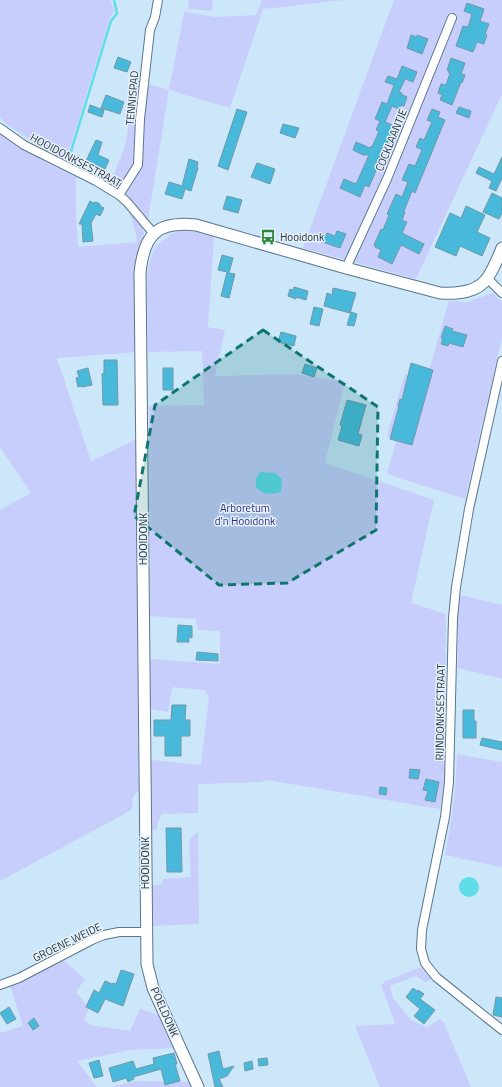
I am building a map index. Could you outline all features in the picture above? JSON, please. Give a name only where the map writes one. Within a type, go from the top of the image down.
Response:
[{"type":"street","name":"TENNISPAD","points":[[119,195],[138,165],[140,119],[150,30],[155,17],[158,0]]},
{"type":"street","name":"COCKLAANTJE","points":[[346,268],[386,180],[452,18]]},
{"type":"street","name":"HOOIDONKSESTRAAT","points":[[0,128],[24,145],[96,181],[119,195],[127,202],[154,234]]},
{"type":"street","points":[[154,234],[170,225],[196,225],[346,268],[440,293],[453,294],[467,292],[478,287],[487,278],[502,248]]},
{"type":"street","name":"HOOIDONK","points":[[146,932],[140,273],[144,249],[154,234]]},
{"type":"street","points":[[487,278],[502,293]]},
{"type":"street","name":"RIJNDONKSESTRAAT","points":[[502,361],[469,509],[456,587],[453,618],[449,782],[445,817],[422,930],[421,949],[425,963],[436,977],[502,1030]]},
{"type":"street","name":"GROENE WEIDE","points":[[0,985],[19,978],[104,935],[119,932],[146,932]]},
{"type":"street","name":"POELDONK","points":[[146,932],[147,964],[153,988],[198,1087]]},
{"type":"highlighted area","points":[[263,330],[378,407],[376,530],[287,583],[219,585],[134,516],[155,405]]},
{"type":"green space","points":[[0,0],[110,0],[115,11],[111,15],[66,161],[9,126],[0,118]]},
{"type":"green space","points":[[189,0],[213,0],[212,11],[188,9]]},
{"type":"green space","points":[[262,0],[344,0],[263,9],[230,108],[169,90],[184,12],[214,17],[256,15]]},
{"type":"green space","points":[[394,0],[502,0],[502,94],[416,279],[303,248]]},
{"type":"green space","points":[[134,80],[169,90],[148,219],[127,196],[110,184],[126,142]]},
{"type":"green space","points":[[0,132],[17,146],[76,177],[78,247],[137,242],[129,211],[141,225],[144,237],[136,260],[138,352],[57,358],[91,461],[139,438],[139,790],[133,797],[133,807],[128,812],[0,881],[0,510],[31,493],[0,447]]},
{"type":"green space","name":"Arboretum d'n Hooidonk","points":[[181,231],[195,232],[214,237],[208,327],[225,330],[215,376],[296,374],[345,382],[325,463],[434,500],[411,603],[446,614],[445,770],[440,809],[267,780],[260,782],[198,784],[198,813],[162,814],[156,830],[152,830],[151,760],[201,765],[209,697],[204,690],[172,687],[168,712],[151,709],[150,659],[220,664],[220,631],[198,630],[196,619],[150,616],[149,406],[204,405],[202,351],[148,352],[147,278],[150,260],[156,246],[173,233]]},
{"type":"green space","points":[[493,293],[502,302],[502,337],[465,499],[387,474],[396,442],[387,435],[405,374],[426,381],[449,301],[467,302]]},
{"type":"green space","points":[[460,595],[502,605],[502,679],[458,668],[458,611]]},
{"type":"green space","points":[[457,754],[502,762],[502,867],[445,855],[450,830],[456,779]]},
{"type":"green space","points":[[198,832],[199,924],[153,926],[152,885],[162,885],[163,879],[191,877],[189,839]]},
{"type":"green space","points":[[64,961],[85,979],[76,992],[89,1008],[84,1020],[90,1025],[130,1031],[140,1009],[164,1017],[176,1048],[130,1050],[77,1061],[97,1087],[0,1087],[0,1033],[23,1026],[10,986]]},
{"type":"green space","points":[[421,967],[432,979],[425,982],[416,976],[390,986],[393,998],[411,1020],[427,1027],[440,1019],[444,1023],[471,1087],[380,1087],[355,1026],[395,1024],[381,985],[386,981]]},
{"type":"green space","points":[[135,1081],[191,1082],[194,1087],[112,1087]]},
{"type":"shaded area","points":[[260,472],[275,473],[282,479],[281,492],[267,494],[261,492],[256,487],[256,479]]},
{"type":"shaded area","points":[[465,877],[473,877],[479,883],[479,891],[473,897],[465,897],[459,891],[459,883]]},
{"type":"building","points":[[467,3],[484,9],[480,21],[489,24],[485,34],[487,35],[484,44],[477,42],[473,52],[456,46],[463,26],[468,27],[472,14],[464,11]]},
{"type":"building","points":[[411,35],[417,37],[417,35],[428,39],[422,54],[407,48]]},
{"type":"building","points":[[118,57],[131,62],[127,72],[114,68]]},
{"type":"building","points":[[451,58],[465,63],[461,74],[465,75],[452,105],[440,100],[442,95],[438,93],[441,84],[446,85],[450,73],[448,72],[449,70],[447,70]]},
{"type":"building","points":[[402,66],[417,72],[413,82],[405,79],[399,92],[407,97],[404,106],[401,105],[399,109],[392,106],[385,122],[395,126],[369,187],[365,185],[360,197],[340,188],[344,179],[356,184],[369,155],[363,155],[353,150],[356,142],[370,148],[371,146],[372,147],[379,131],[376,130],[380,121],[375,119],[382,102],[387,104],[394,85],[385,82],[388,76],[397,79]]},
{"type":"building","points":[[106,95],[124,102],[120,114],[101,108]]},
{"type":"building","points":[[90,105],[104,110],[102,117],[88,112]]},
{"type":"building","points":[[459,107],[471,111],[469,118],[456,113]]},
{"type":"building","points":[[237,109],[247,112],[228,170],[218,166]]},
{"type":"building","points":[[432,109],[440,112],[438,117],[445,120],[415,193],[412,191],[402,220],[407,222],[402,233],[424,244],[419,254],[401,245],[392,264],[378,257],[381,250],[374,245],[381,229],[383,230],[389,215],[387,214],[396,194],[402,197],[408,182],[402,180],[409,164],[415,166],[422,150],[416,147],[420,138],[424,140],[432,122],[427,120]]},
{"type":"building","points":[[283,124],[299,128],[295,138],[280,133]]},
{"type":"building","points":[[96,140],[102,142],[98,155],[109,160],[105,169],[86,161]]},
{"type":"building","points":[[502,157],[502,178],[496,191],[489,188],[492,181],[476,173],[479,167],[494,174]]},
{"type":"building","points":[[189,159],[198,162],[198,168],[191,191],[185,189],[182,199],[165,194],[169,182],[182,186]]},
{"type":"building","points":[[257,163],[275,169],[270,184],[251,177]]},
{"type":"building","points":[[492,193],[502,198],[502,213],[499,219],[483,212]]},
{"type":"building","points":[[227,196],[242,200],[238,213],[223,209]]},
{"type":"building","points":[[90,201],[100,204],[100,206],[104,208],[100,216],[96,214],[91,223],[93,241],[83,242],[82,224],[79,224]]},
{"type":"building","points":[[466,206],[485,215],[477,232],[490,238],[482,256],[460,246],[456,256],[435,247],[450,213],[461,218]]},
{"type":"building","points":[[337,231],[346,234],[340,248],[317,240],[320,232],[326,235],[327,233],[335,236]]},
{"type":"building","points":[[222,255],[233,258],[229,273],[235,274],[229,298],[221,296],[227,272],[218,270]]},
{"type":"building","points":[[294,287],[308,291],[306,300],[288,296],[290,289],[293,290]]},
{"type":"building","points":[[333,288],[356,293],[350,313],[324,306],[327,293],[332,295]]},
{"type":"building","points":[[314,307],[323,309],[319,326],[310,324]]},
{"type":"building","points":[[351,312],[357,314],[354,326],[347,325]]},
{"type":"building","points":[[445,326],[453,329],[452,331],[467,335],[463,347],[449,343],[448,346],[441,344],[443,338],[441,338]]},
{"type":"building","points":[[281,332],[296,336],[294,346],[278,342]]},
{"type":"building","points":[[104,360],[117,360],[118,405],[103,405],[102,374],[104,373]]},
{"type":"building","points":[[411,363],[433,370],[412,445],[390,439]]},
{"type":"building","points":[[305,364],[317,368],[314,377],[302,373]]},
{"type":"building","points":[[88,368],[92,385],[78,387],[76,378],[79,377],[77,371]]},
{"type":"building","points":[[163,368],[173,368],[173,390],[163,390]]},
{"type":"building","points":[[347,400],[366,405],[358,434],[362,435],[359,446],[338,440],[342,426],[340,425]]},
{"type":"building","points":[[178,625],[192,626],[192,638],[189,637],[189,642],[177,642]]},
{"type":"building","points":[[197,652],[218,654],[218,661],[196,660]]},
{"type":"building","points":[[172,705],[186,705],[185,720],[190,720],[190,736],[181,736],[181,756],[165,756],[165,736],[154,736],[154,720],[171,720]]},
{"type":"building","points":[[463,710],[474,710],[474,721],[476,721],[476,738],[463,738]]},
{"type":"building","points":[[482,738],[502,742],[502,750],[480,745]]},
{"type":"building","points":[[410,769],[420,770],[418,779],[409,778]]},
{"type":"building","points":[[426,779],[439,782],[435,802],[425,800],[428,791],[423,790]]},
{"type":"building","points":[[380,787],[387,788],[386,795],[379,794]]},
{"type":"building","points":[[166,828],[181,828],[182,872],[167,872]]},
{"type":"building","points":[[121,970],[134,974],[123,1006],[105,999],[98,1013],[86,1007],[94,990],[99,993],[105,981],[116,984]]},
{"type":"building","points":[[413,988],[424,994],[420,999],[435,1010],[424,1024],[414,1016],[420,1009],[406,997]]},
{"type":"building","points":[[496,997],[502,998],[502,1017],[493,1015]]},
{"type":"building","points":[[9,1007],[16,1019],[7,1024],[0,1013]]},
{"type":"building","points":[[34,1018],[39,1026],[33,1030],[28,1023]]},
{"type":"building","points":[[219,1051],[223,1069],[234,1066],[227,1076],[219,1079],[223,1087],[215,1087],[208,1054]]},
{"type":"building","points":[[174,1053],[177,1064],[175,1064],[180,1081],[165,1085],[161,1069],[133,1077],[134,1079],[128,1082],[126,1078],[113,1082],[109,1068],[133,1061],[136,1069],[154,1064],[153,1058]]},
{"type":"building","points":[[267,1058],[268,1065],[259,1066],[258,1059]]},
{"type":"building","points":[[99,1060],[103,1076],[94,1078],[89,1063]]},
{"type":"building","points":[[252,1061],[253,1069],[245,1071],[244,1063]]},
{"type":"waterway","points":[[68,161],[111,21],[117,13],[114,0]]},
{"type":"place","name":"Hooidonk","points":[[268,237]]}]
